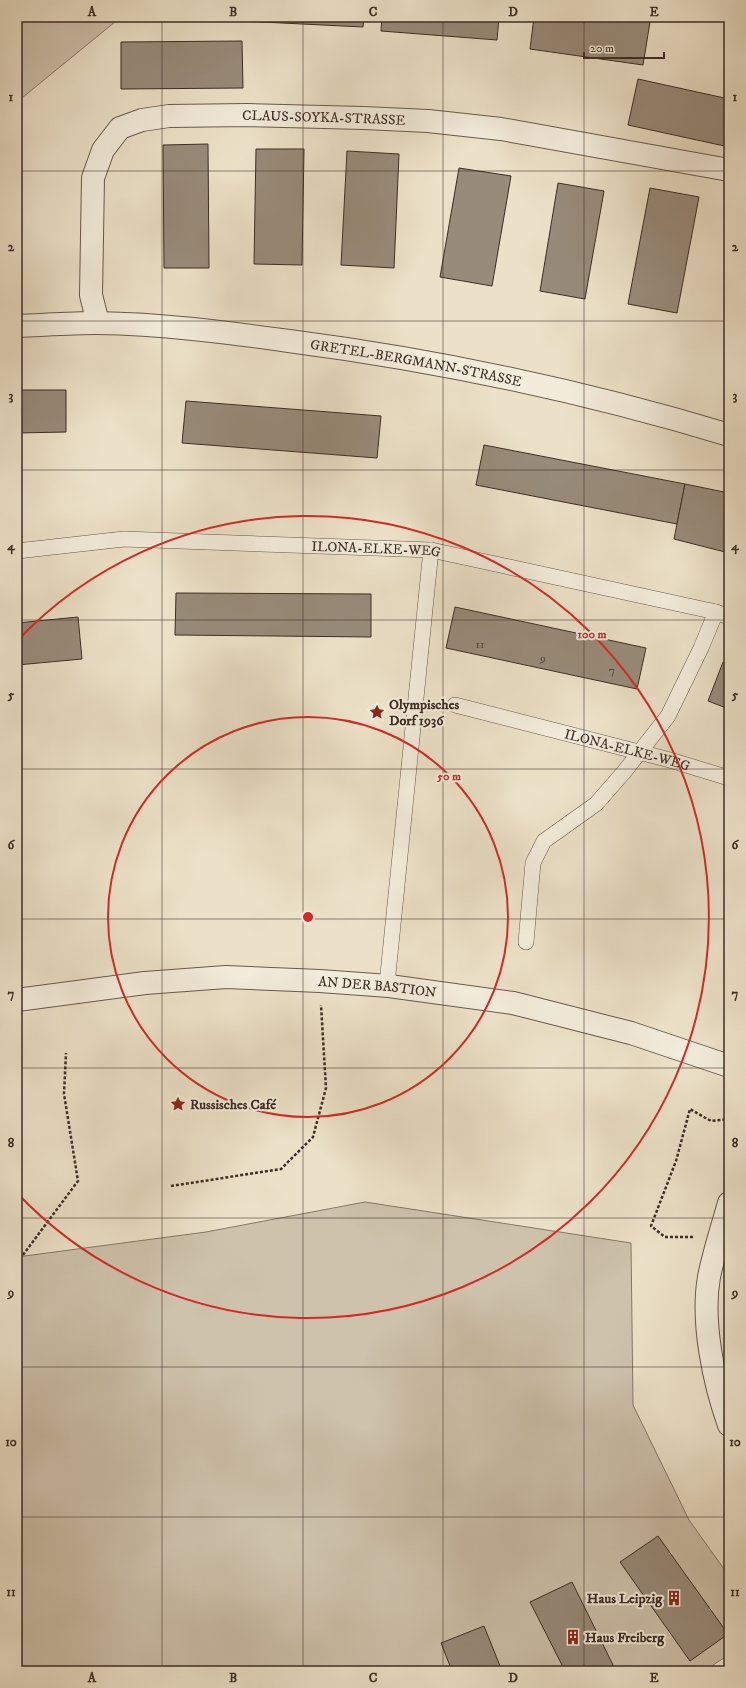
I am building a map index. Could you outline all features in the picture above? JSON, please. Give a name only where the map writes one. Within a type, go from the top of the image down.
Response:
[{"type":"street","name":"CLAUS-SOYKA-STRASSE","points":[[98,323],[91,296],[93,178],[103,150],[120,128],[142,120],[169,116],[248,115],[428,121],[502,130],[729,170]]},
{"type":"street","name":"GRETEL-BERGMANN-STRASSE","points":[[17,326],[98,323],[213,331],[366,351],[518,381],[682,420],[729,435]]},
{"type":"street","name":"AN DER BASTION","points":[[17,1000],[145,983],[226,976],[320,980],[389,986],[513,1003],[631,1033],[729,1066]]},
{"type":"street","points":[[729,1203],[709,1278],[706,1317],[718,1394],[729,1425]]},
{"type":"lane","name":"ILONA-ELKE-WEG","points":[[17,551],[124,539],[431,550],[722,614]]},
{"type":"lane","points":[[389,986],[388,974],[431,550]]},
{"type":"lane","points":[[526,942],[533,863],[544,841],[596,804],[624,772],[668,716],[698,654],[722,614]]},
{"type":"lane","name":"ILONA-ELKE-WEG","points":[[455,705],[670,760],[729,778]]},
{"type":"lane","points":[[718,1671],[729,1664]]},
{"type":"path","points":[[171,1186],[281,1169],[313,1137],[326,1088],[320,980]]},
{"type":"path","points":[[17,1263],[78,1181],[64,1094],[66,1053]]},
{"type":"path","points":[[720,1238],[665,1237],[651,1226],[676,1161],[690,1109],[711,1121],[729,1119]]},
{"type":"shaded area","points":[[17,17],[121,17],[17,102]]},
{"type":"shaded area","points":[[365,1202],[631,1243],[633,1405],[689,1520],[729,1576],[729,1671],[17,1671],[17,1257],[206,1232]]},
{"type":"building","points":[[241,17],[364,17],[363,27],[241,21]]},
{"type":"building","points":[[382,17],[499,17],[497,40],[381,31]]},
{"type":"building","points":[[534,17],[613,17],[650,22],[643,65],[530,49]]},
{"type":"building","points":[[242,41],[243,88],[121,89],[121,42]]},
{"type":"building","points":[[638,79],[729,99],[729,147],[628,125]]},
{"type":"building","points":[[208,144],[209,268],[164,268],[163,145]]},
{"type":"building","points":[[256,149],[304,149],[302,265],[254,264]]},
{"type":"building","points":[[347,151],[399,154],[394,268],[341,265]]},
{"type":"building","points":[[459,168],[511,176],[492,286],[440,277]]},
{"type":"building","points":[[558,183],[604,191],[585,299],[540,291]]},
{"type":"building","points":[[650,188],[699,197],[677,313],[628,304]]},
{"type":"building","points":[[17,390],[66,390],[66,432],[17,433]]},
{"type":"building","points":[[186,401],[381,416],[377,458],[182,443]]},
{"type":"building","points":[[484,445],[685,484],[677,524],[476,485]]},
{"type":"building","points":[[685,484],[729,493],[729,553],[674,539]]},
{"type":"building","points":[[176,593],[371,594],[371,637],[175,635]]},
{"type":"building","points":[[455,607],[646,648],[637,689],[446,648]]},
{"type":"building","points":[[78,617],[82,659],[17,665],[17,623]]},
{"type":"building","points":[[723,662],[729,664],[729,709],[708,701]]},
{"type":"building","name":"Haus Leipzig","points":[[658,1536],[728,1634],[690,1661],[620,1562]]},
{"type":"building","name":"Haus Freiberg","points":[[572,1582],[616,1671],[565,1671],[530,1602]]},
{"type":"building","points":[[484,1626],[502,1671],[452,1671],[441,1643]]},
{"type":"place","name":"Olympisches Dorf 1936","points":[[377,712]]},
{"type":"place","name":"Russisches Café","points":[[178,1104]]},
{"type":"place","name":"Haus Leipzig","points":[[674,1598]]},
{"type":"place","name":"Haus Freiberg","points":[[573,1637]]}]
